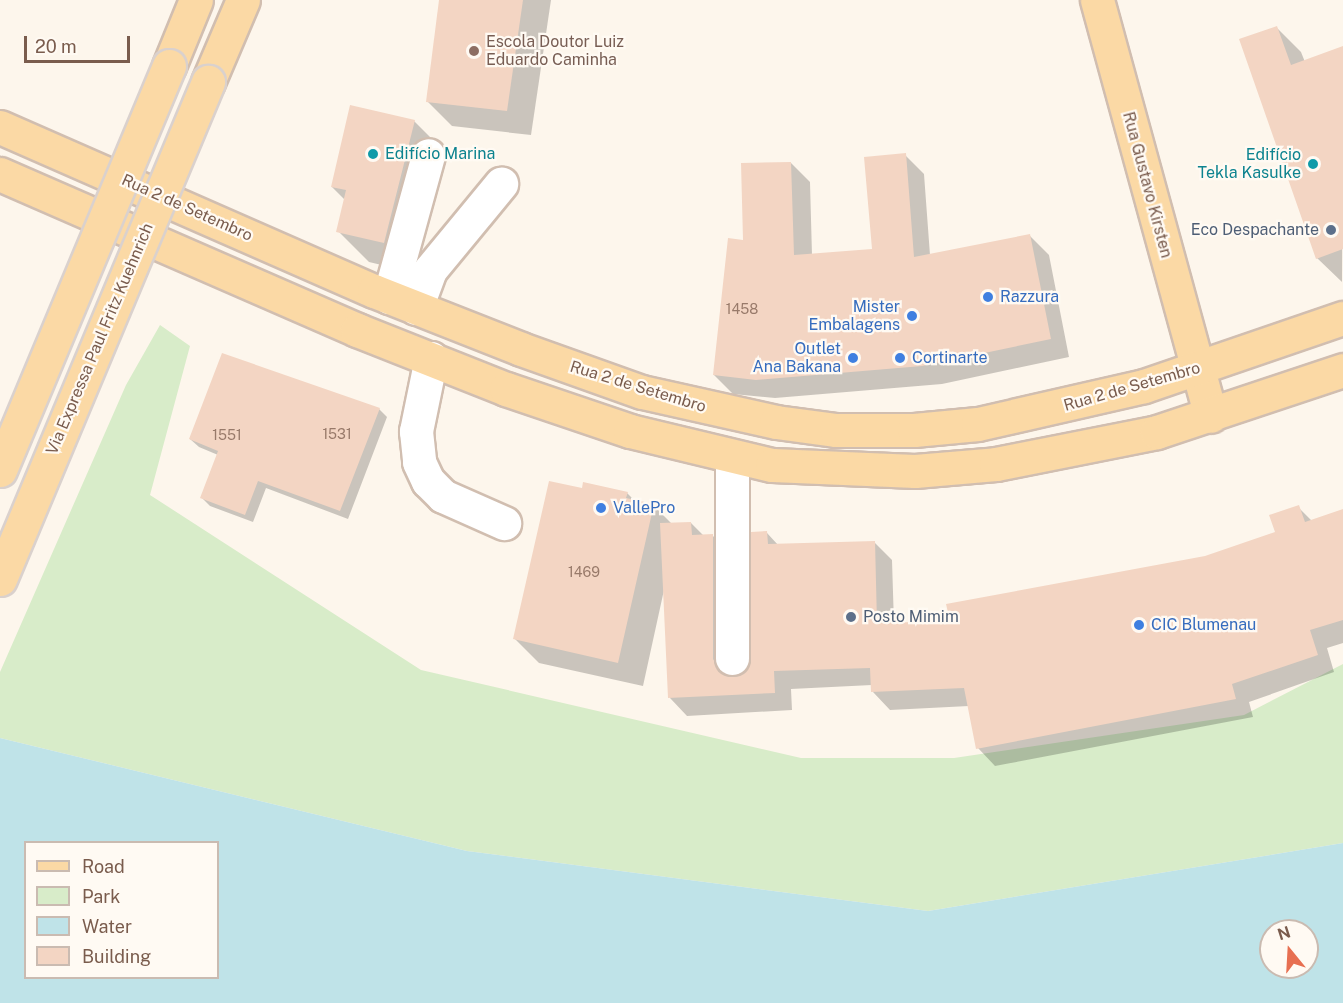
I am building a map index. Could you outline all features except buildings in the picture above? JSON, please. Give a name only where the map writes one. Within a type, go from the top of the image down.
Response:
[{"type":"main road","points":[[0,470],[196,0]]},
{"type":"main road","name":"Via Expressa Paul Fritz Kuehnrich","points":[[0,579],[243,0]]},
{"type":"main road","name":"Rua Gustavo Kirsten","points":[[1097,0],[1211,416]]},
{"type":"main road","name":"Rua 2 de Setembro","points":[[0,127],[403,303],[642,392],[714,411],[836,430],[914,430],[978,424],[1058,408],[1198,369],[1343,318]]},
{"type":"main road","points":[[0,174],[431,358],[630,431],[771,465],[834,470],[954,469],[1146,434],[1211,416],[1343,370]]},
{"type":"lane","points":[[403,303],[428,155]]},
{"type":"lane","points":[[403,303],[501,184]]},
{"type":"lane","points":[[431,358],[416,431],[419,462],[428,481],[443,496],[504,523]]},
{"type":"lane","points":[[732,457],[732,658]]},
{"type":"green space","points":[[160,325],[190,346],[150,495],[421,670],[801,758],[954,758],[1244,715],[1343,664],[1343,843],[928,911],[467,851],[0,738],[0,672],[126,385]]},
{"type":"water","points":[[0,738],[467,851],[928,911],[1343,843],[1343,1003],[0,1003]]},
{"type":"place","name":"Escola Doutor Luiz Eduardo Caminha","points":[[474,51]]},
{"type":"place","name":"Edifício Marina","points":[[373,154]]},
{"type":"place","name":"Edifício Tekla Kasulke","points":[[1313,164]]},
{"type":"place","name":"Eco Despachante","points":[[1331,230]]},
{"type":"place","name":"Razzura","points":[[988,297]]},
{"type":"place","name":"Mister Embalagens","points":[[912,316]]},
{"type":"place","name":"Outlet Ana Bakana","points":[[853,358]]},
{"type":"place","name":"Cortinarte","points":[[900,358]]},
{"type":"place","name":"VallePro","points":[[601,508]]},
{"type":"place","name":"Posto Mimim","points":[[851,617]]},
{"type":"place","name":"CIC Blumenau","points":[[1139,625]]}]
